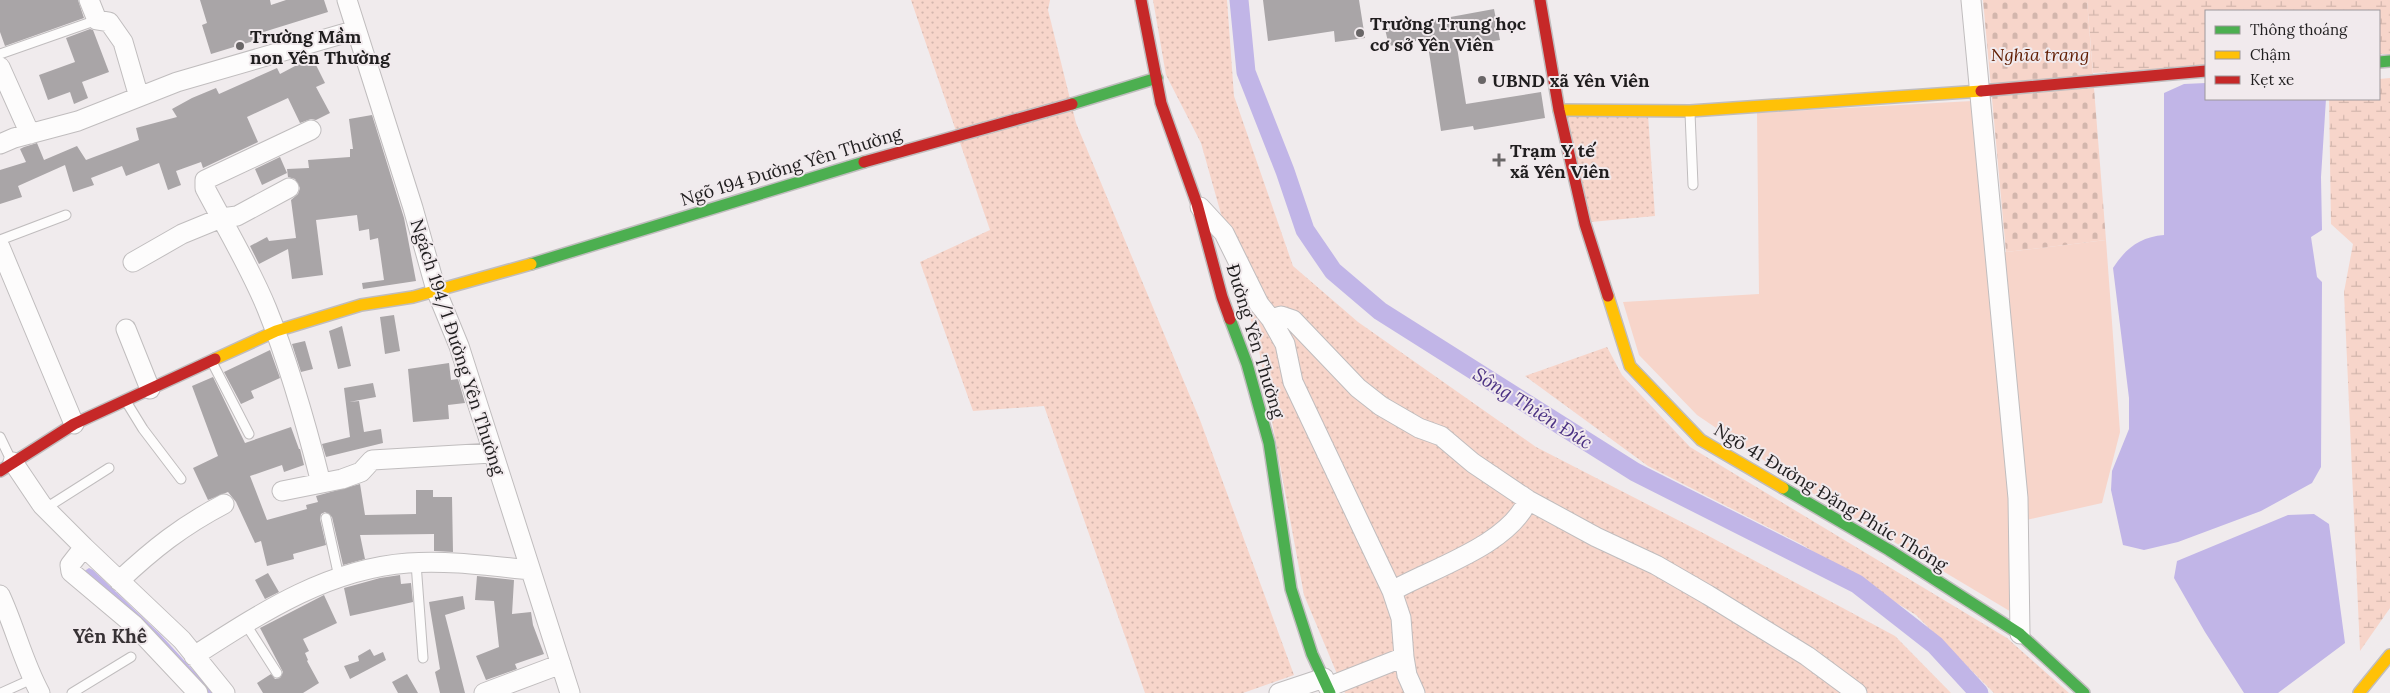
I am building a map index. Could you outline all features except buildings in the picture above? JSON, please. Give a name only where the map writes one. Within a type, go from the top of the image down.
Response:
[{"type":"street","points":[[89,0],[97,20],[110,22],[123,42],[138,97]]},
{"type":"street","name":"Ngách 194/1 Đường Yên Thường","points":[[347,0],[436,290],[459,346],[570,693]]},
{"type":"street","name":"Đường Yên Thường","points":[[1140,0],[1161,103],[1197,204],[1222,297],[1247,364],[1269,443],[1291,589],[1312,654],[1327,686]]},
{"type":"street","name":"Ngõ 41 Đường Đặng Phúc Thông","points":[[1540,0],[1559,110],[1585,224],[1630,366],[1701,440],[1889,550],[2020,634],[2084,693]]},
{"type":"street","points":[[1971,0],[2018,498],[2020,634]]},
{"type":"street","points":[[0,144],[78,121],[177,82],[356,30]]},
{"type":"street","points":[[0,68],[30,134]]},
{"type":"street","points":[[1559,110],[1690,111],[1979,91],[2205,70]]},
{"type":"street","name":"Ngõ 194 Đường Yên Thường","points":[[6,467],[74,424],[276,331],[361,305],[413,297],[488,277],[738,199],[949,137],[1035,115],[1156,78]]},
{"type":"street","points":[[311,130],[205,180],[205,188],[245,261],[276,331],[298,397],[321,483]]},
{"type":"street","points":[[134,262],[182,234],[221,218],[237,216],[288,188]]},
{"type":"street","points":[[1197,204],[1224,233],[1259,304],[1271,319],[1285,344],[1293,382],[1335,474],[1355,508],[1392,591],[1401,618],[1407,675],[1415,693]]},
{"type":"street","points":[[0,247],[74,424]]},
{"type":"street","points":[[1271,319],[1280,316],[1293,320],[1358,388],[1381,406],[1419,428],[1441,436],[1473,463],[1528,500],[1596,537],[1656,565],[1708,595],[1807,656],[1857,693]]},
{"type":"street","points":[[126,329],[150,389]]},
{"type":"street","points":[[282,491],[342,479],[361,472],[372,460],[492,453]]},
{"type":"street","points":[[6,467],[84,547],[182,640],[194,656],[202,688]]},
{"type":"street","points":[[1392,591],[1450,563],[1501,533],[1513,524],[1528,500]]},
{"type":"street","points":[[119,581],[147,554],[190,522],[224,504]]},
{"type":"street","points":[[84,547],[70,565],[72,572],[202,688],[226,693]]},
{"type":"street","points":[[194,656],[245,623],[310,587],[339,577],[416,563],[463,563],[530,570]]},
{"type":"street","points":[[0,595],[5,620],[36,686]]},
{"type":"street","points":[[2359,693],[2390,655]]},
{"type":"street","points":[[1279,693],[1327,686],[1404,657]]},
{"type":"street","points":[[484,693],[560,664]]},
{"type":"lane","points":[[0,54],[97,20]]},
{"type":"lane","points":[[1690,111],[1694,185]]},
{"type":"lane","points":[[0,240],[66,215]]},
{"type":"lane","points":[[211,361],[249,434]]},
{"type":"lane","points":[[125,401],[143,429],[181,479]]},
{"type":"lane","points":[[0,437],[6,467]]},
{"type":"lane","points":[[46,508],[108,468]]},
{"type":"lane","points":[[326,518],[339,577]]},
{"type":"lane","points":[[416,563],[423,658]]},
{"type":"lane","points":[[245,623],[278,673]]},
{"type":"lane","points":[[72,693],[130,658]]},
{"type":"lane","points":[[2,693],[36,686]]},
{"type":"green space","points":[[911,0],[1050,0],[1048,10],[1076,123],[1200,420],[1294,675],[1243,693],[1145,693],[1044,406],[973,411],[920,262],[990,230]]},
{"type":"green space","points":[[1153,0],[1227,0],[1234,96],[1293,266],[1358,322],[1536,447],[1705,534],[1895,636],[1951,693],[1345,693],[1304,595],[1258,345],[1201,143],[1166,75]]},
{"type":"green space","name":"Nghĩa trang","points":[[1983,0],[2087,0],[2106,240],[2006,252]]},
{"type":"green space","points":[[2087,0],[2390,0],[2390,54],[2380,54],[2380,10],[2205,10],[2205,66],[2093,73]]},
{"type":"green space","points":[[2390,78],[2390,608],[2360,651],[2344,292],[2353,244],[2331,224],[2329,100],[2380,100],[2380,79]]},
{"type":"green space","points":[[1972,101],[1985,257],[2006,252],[2106,240],[2120,432],[2102,503],[2009,524],[2013,613],[1812,493],[1697,415],[1639,355],[1623,302],[1759,294],[1757,113]]},
{"type":"green space","points":[[1564,114],[1648,115],[1655,216],[1591,222]]},
{"type":"green space","points":[[1607,347],[1622,375],[1690,447],[2007,638],[2069,693],[1994,693],[1916,615],[1801,544],[1648,466],[1525,376]]},
{"type":"shaded area","points":[[2205,83],[2205,100],[2326,100],[2321,177],[2322,230],[2311,237],[2317,277],[2322,282],[2321,467],[2312,483],[2261,511],[2178,542],[2144,550],[2123,545],[2111,490],[2112,471],[2129,429],[2129,398],[2113,268],[2134,245],[2148,238],[2164,235],[2164,93],[2184,84]]},
{"type":"shaded area","points":[[2314,514],[2329,524],[2345,643],[2278,693],[2244,693],[2205,632],[2174,578],[2177,561],[2288,515]]},
{"type":"shaded area","points":[[89,568],[160,634],[214,693],[204,693],[83,572]]},
{"type":"waterway","name":"Sông Thiên Đức","points":[[1239,0],[1246,72],[1285,171],[1305,230],[1333,271],[1380,311],[1635,472],[1857,584],[1935,645],[1979,693]]},
{"type":"traffic: fast","points":[[2380,62],[2390,61]]},
{"type":"traffic: fast","points":[[1072,104],[1157,78]]},
{"type":"traffic: fast","points":[[531,264],[864,162]]},
{"type":"traffic: fast","points":[[1230,319],[1247,364],[1269,443],[1291,589],[1312,654],[1330,693]]},
{"type":"traffic: fast","points":[[1783,488],[1889,550],[2020,634],[2084,693]]},
{"type":"traffic: slow","points":[[1559,110],[1690,111],[1981,91]]},
{"type":"traffic: slow","points":[[215,359],[276,331],[361,305],[413,297],[531,264]]},
{"type":"traffic: slow","points":[[1608,296],[1630,366],[1701,440],[1783,488]]},
{"type":"traffic: slow","points":[[2359,693],[2390,655]]},
{"type":"traffic: jam","points":[[1141,0],[1161,103],[1197,204],[1222,297],[1230,319]]},
{"type":"traffic: jam","points":[[1540,0],[1559,110],[1585,224],[1608,296]]},
{"type":"traffic: jam","points":[[1981,91],[2205,71]]},
{"type":"traffic: jam","points":[[864,162],[1072,104]]},
{"type":"traffic: jam","points":[[0,471],[74,424],[215,359]]},
{"type":"place","name":"Trường Trung học cơ sở Yên Viên","points":[[1360,33]]},
{"type":"place","name":"Trường Mầm non Yên Thường","points":[[240,46]]},
{"type":"place","name":"UBND xã Yên Viên","points":[[1482,80]]},
{"type":"place","name":"Trạm Y tế xã Yên Viên","points":[[1499,160]]},
{"type":"district","name":"Yên Khê","points":[[110,636]]}]
